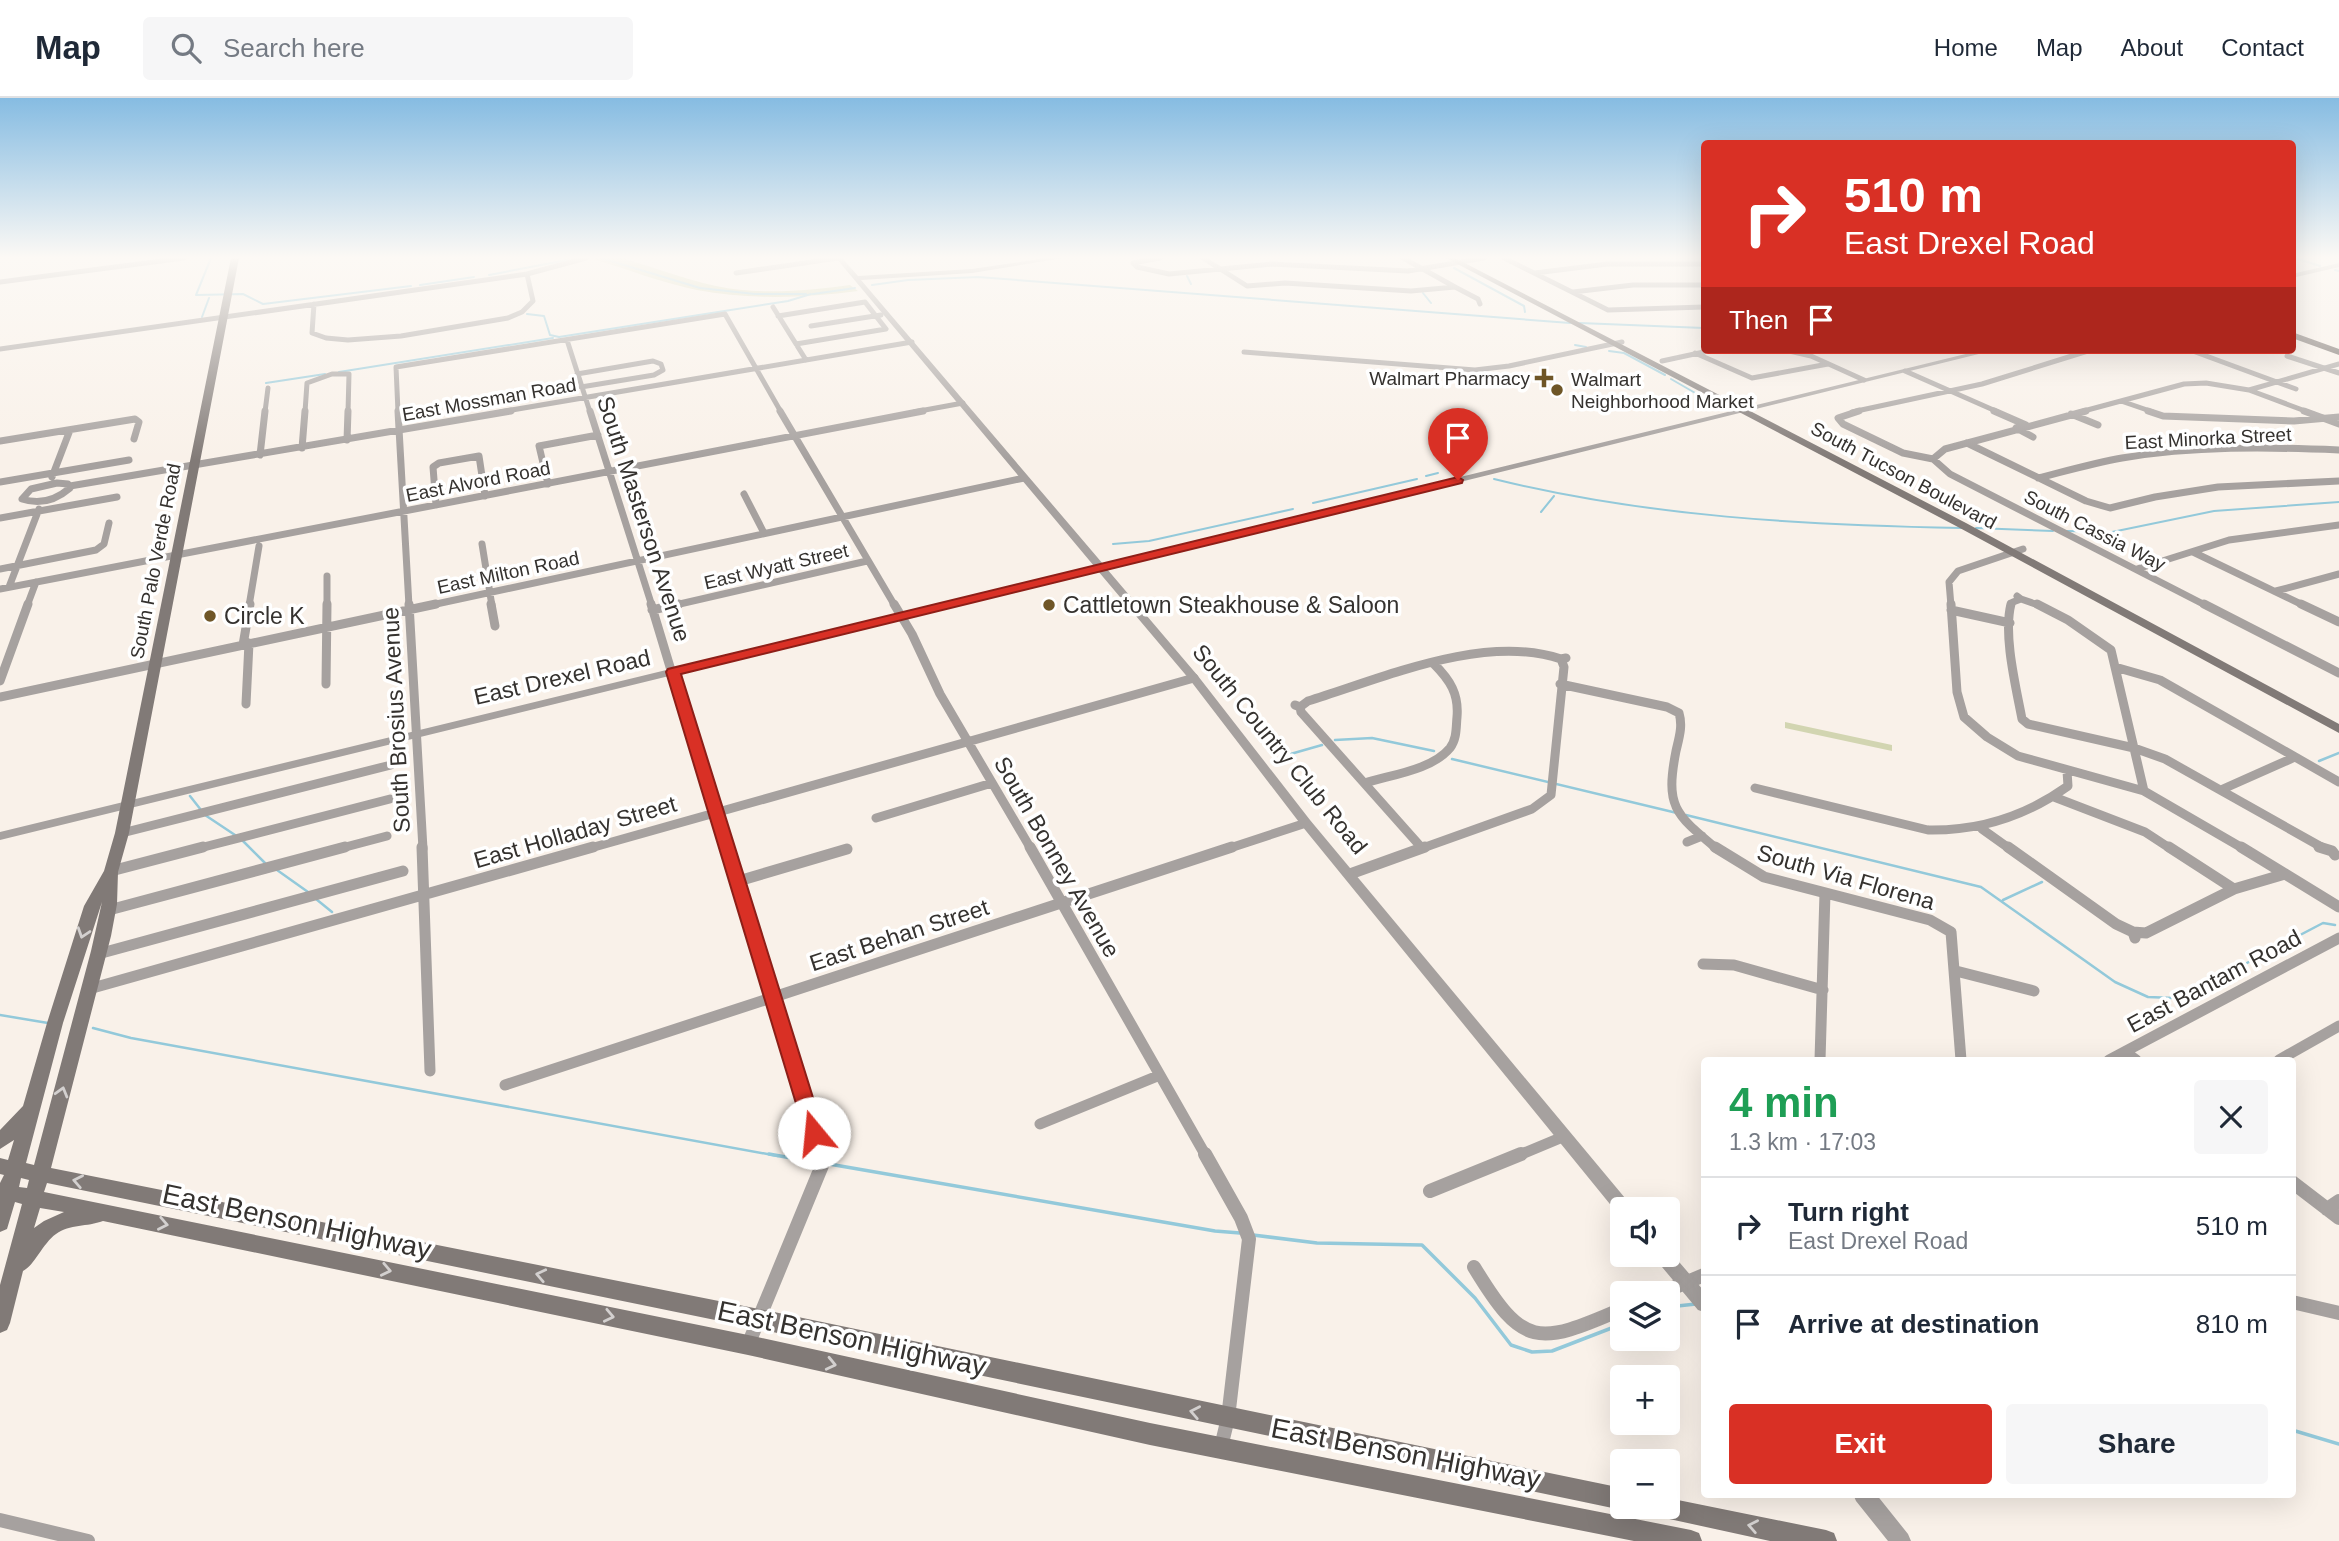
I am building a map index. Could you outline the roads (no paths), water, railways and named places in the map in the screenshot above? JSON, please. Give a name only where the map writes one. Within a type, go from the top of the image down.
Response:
[{"type":"main road","name":"South Palo Verde Road","points":[[0,1223],[8,1168],[33,1106],[55,1023],[92,906],[111,871],[122,833],[175,555],[223,325]]},
{"type":"main road","name":"South Tucson Boulevard","points":[[1584,325],[2339,719]]},
{"type":"main road","points":[[2296,336],[2339,352]]},
{"type":"main road","name":"South Tucson Boulevard","points":[[1620,344],[1661,361],[1962,525],[1991,533],[2018,551],[2339,729]]},
{"type":"main road","name":"South Palo Verde Road","points":[[0,1323],[31,1198],[99,954],[109,910],[111,871]]},
{"type":"main road","points":[[0,1141],[19,1125],[33,1106]]},
{"type":"main road","name":"East Benson Highway","points":[[8,1168],[759,1319],[1610,1497]]},
{"type":"main road","name":"East Benson Highway","points":[[4,1192],[748,1345],[1150,1434],[1691,1541]]},
{"type":"main road","points":[[10,1282],[33,1240],[51,1226],[82,1216],[112,1214]]},
{"type":"main road","points":[[420,1277],[434,1253]]},
{"type":"main road","points":[[1680,1511],[1826,1541]]},
{"type":"street","points":[[0,349],[166,325]]},
{"type":"street","points":[[313,325],[312,333],[336,342],[462,325]]},
{"type":"street","name":"South Bonney Avenue","points":[[567,340],[656,325]]},
{"type":"street","name":"South Bonney Avenue","points":[[731,325],[841,517],[912,634],[940,694],[1063,903],[1241,1218],[1249,1239],[1228,1418],[1221,1447]]},
{"type":"street","points":[[784,325],[806,360]]},
{"type":"street","points":[[811,326],[815,325]]},
{"type":"street","points":[[796,344],[886,329],[883,325]]},
{"type":"street","name":"South Country Club Road","points":[[898,325],[1194,678],[1306,823],[1615,1197]]},
{"type":"street","name":"South Brosius Avenue","points":[[430,1071],[425,894],[396,367],[567,340]]},
{"type":"street","name":"South Masterson Avenue","points":[[567,340],[673,672],[823,1163],[748,1345]]},
{"type":"street","name":"East Mossman Road","points":[[69,488],[912,342]]},
{"type":"street","points":[[1244,352],[1460,370],[1494,368],[1620,344]]},
{"type":"street","points":[[1661,361],[1701,352]]},
{"type":"street","points":[[1695,353],[1752,379],[1828,364]]},
{"type":"street","points":[[1802,354],[1864,380]]},
{"type":"street","name":"East Drexel Road","points":[[0,836],[1974,354]]},
{"type":"street","points":[[1951,391],[2077,354]]},
{"type":"street","points":[[2201,354],[2296,388]]},
{"type":"street","points":[[2287,356],[2339,373]]},
{"type":"street","points":[[577,374],[653,361],[661,364],[663,370],[654,375],[581,387]]},
{"type":"street","points":[[2249,390],[2339,364]]},
{"type":"street","points":[[1905,370],[2027,425]]},
{"type":"street","points":[[302,448],[307,383],[332,374],[349,374],[347,440]]},
{"type":"street","points":[[1933,459],[1945,449],[2016,428],[2194,383],[2249,390],[2339,424]]},
{"type":"street","points":[[260,455],[268,388]]},
{"type":"street","name":"South Cassia Way","points":[[1951,391],[1853,412],[1836,419],[1903,453],[1933,459],[1950,474],[2339,673]]},
{"type":"street","points":[[2120,401],[2160,416],[2328,420],[2339,417]]},
{"type":"street","name":"East Alvord Road","points":[[0,589],[962,402]]},
{"type":"street","points":[[2232,412],[2242,419]]},
{"type":"street","points":[[2071,414],[2098,425]]},
{"type":"street","points":[[0,441],[137,420],[139,422],[134,439]]},
{"type":"street","points":[[2016,428],[2033,437]]},
{"type":"street","points":[[49,484],[70,430]]},
{"type":"street","points":[[548,484],[539,446],[598,435]]},
{"type":"street","points":[[1967,443],[2102,508],[2155,496],[2231,485],[2339,481]]},
{"type":"street","name":"East Minorka Street","points":[[2038,478],[2122,458],[2165,454],[2236,449],[2339,450]]},
{"type":"street","points":[[436,505],[433,467],[439,463],[479,456],[485,496]]},
{"type":"street","points":[[0,482],[129,460]]},
{"type":"street","name":"East Milton Road","points":[[0,697],[1024,478]]},
{"type":"street","points":[[63,483],[69,488],[42,501],[29,502],[22,497],[28,491],[49,484],[63,483]]},
{"type":"street","points":[[744,494],[764,533]]},
{"type":"street","points":[[0,518],[117,497]]},
{"type":"street","points":[[9,587],[42,501]]},
{"type":"street","points":[[0,569],[102,549],[109,523]]},
{"type":"street","points":[[2137,569],[2229,540],[2263,533],[2339,525]]},
{"type":"street","points":[[482,544],[495,626]]},
{"type":"street","points":[[246,704],[246,644],[259,546]]},
{"type":"street","points":[[2018,551],[1958,571],[1949,582],[1957,692],[1964,717],[1987,737],[2018,757],[2144,791],[2184,812],[2339,907]]},
{"type":"street","points":[[2193,552],[2339,622]]},
{"type":"street","name":"East Wyatt Street","points":[[652,610],[867,561]]},
{"type":"street","points":[[2276,591],[2339,574]]},
{"type":"street","points":[[326,684],[327,576]]},
{"type":"street","points":[[0,681],[37,582]]},
{"type":"street","points":[[2144,791],[2134,748],[2111,650],[2095,637],[2040,606],[2019,598],[2011,603],[2010,623],[2022,719],[2028,724],[2134,748],[2165,758],[2318,846],[2335,852]]},
{"type":"street","points":[[1951,610],[2010,623]]},
{"type":"street","points":[[1350,874],[1532,809],[1550,795],[1554,786],[1563,658],[1506,650],[1470,654],[1298,706],[1421,847]]},
{"type":"street","points":[[1365,783],[1433,760],[1450,748],[1454,741],[1457,695],[1454,686],[1434,664]]},
{"type":"street","points":[[2115,667],[2161,680],[2339,782]]},
{"type":"street","name":"East Holladay Street","points":[[89,989],[1194,678]]},
{"type":"street","name":"South Via Florena","points":[[1560,684],[1681,712],[1682,723],[1671,778],[1671,797],[1680,814],[1702,836],[1726,856],[1752,872],[1950,926],[1956,971]]},
{"type":"street","points":[[2222,789],[2295,757]]},
{"type":"street","points":[[122,833],[391,765]]},
{"type":"street","points":[[1755,788],[1928,831],[1950,832],[1982,829],[2054,797],[2068,786],[2067,771]]},
{"type":"street","points":[[876,818],[992,783]]},
{"type":"street","points":[[2054,797],[2144,832],[2234,889]]},
{"type":"street","points":[[111,871],[390,799]]},
{"type":"street","name":"East Behan Street","points":[[505,1085],[1306,823]]},
{"type":"street","points":[[1982,829],[2134,935],[2146,933],[2234,889],[2285,874]]},
{"type":"street","points":[[109,910],[387,836]]},
{"type":"street","points":[[1687,842],[1702,836]]},
{"type":"street","points":[[735,882],[847,849]]},
{"type":"street","points":[[99,954],[403,871]]},
{"type":"street","points":[[1820,1057],[1825,893]]},
{"type":"street","name":"East Bantam Road","points":[[2115,1057],[2339,938]]},
{"type":"street","points":[[1703,964],[1734,965],[1822,990]]},
{"type":"street","points":[[1961,1057],[1956,971],[2034,991]]},
{"type":"street","points":[[2284,1057],[2339,1026]]},
{"type":"street","points":[[2125,1052],[2132,1057]]},
{"type":"street","points":[[1040,1125],[1160,1075]]},
{"type":"street","points":[[1430,1191],[1565,1136]]},
{"type":"street","points":[[2296,1185],[2339,1218]]},
{"type":"street","points":[[2327,1209],[2339,1201]]},
{"type":"street","points":[[1474,1267],[1505,1315],[1514,1324],[1539,1334],[1553,1335],[1570,1331],[1610,1314]]},
{"type":"street","points":[[1673,1267],[1701,1300]]},
{"type":"street","points":[[1680,1287],[1701,1277]]},
{"type":"street","points":[[2296,1303],[2339,1313]]},
{"type":"street","points":[[1866,1498],[1901,1541]]},
{"type":"street","points":[[0,1520],[88,1541]]},
{"type":"waterway","points":[[547,325],[550,335],[559,337],[633,325]]},
{"type":"waterway","points":[[1638,325],[1701,328]]},
{"type":"waterway","points":[[339,372],[553,338]]},
{"type":"waterway","points":[[1575,345],[1586,347]]},
{"type":"waterway","points":[[1609,351],[1624,353],[1665,375]]},
{"type":"waterway","points":[[266,383],[325,374]]},
{"type":"waterway","points":[[1671,379],[1716,405]]},
{"type":"waterway","points":[[1426,476],[1438,473]]},
{"type":"waterway","points":[[1313,503],[1417,479]]},
{"type":"waterway","points":[[1494,479],[1610,502],[1726,517],[1962,528]]},
{"type":"waterway","points":[[1541,512],[1554,496]]},
{"type":"waterway","points":[[2067,531],[2112,532],[2214,511],[2339,502]]},
{"type":"waterway","points":[[1113,544],[1149,541],[1293,509]]},
{"type":"waterway","points":[[1976,528],[2053,531]]},
{"type":"waterway","points":[[1335,740],[1372,738],[1434,751]]},
{"type":"waterway","points":[[1287,755],[1322,745]]},
{"type":"waterway","points":[[2319,761],[2339,753]]},
{"type":"waterway","points":[[1452,759],[1677,813]]},
{"type":"waterway","points":[[190,796],[201,810]]},
{"type":"waterway","points":[[205,815],[235,835]]},
{"type":"waterway","points":[[1686,815],[1981,887],[2115,982],[2148,997],[2174,998],[2188,994],[2323,923],[2335,925]]},
{"type":"waterway","points":[[243,841],[265,863]]},
{"type":"waterway","points":[[277,870],[308,892]]},
{"type":"waterway","points":[[2003,900],[2042,882]]},
{"type":"waterway","points":[[316,899],[332,912]]},
{"type":"waterway","points":[[0,1015],[48,1023]]},
{"type":"waterway","points":[[93,1028],[131,1038],[778,1156]]},
{"type":"waterway","points":[[769,1154],[819,1163]]},
{"type":"waterway","points":[[829,1164],[1215,1231],[1240,1233]]},
{"type":"waterway","points":[[1253,1235],[1317,1243],[1422,1245],[1475,1298],[1511,1345],[1532,1352],[1552,1351],[1610,1329]]},
{"type":"waterway","points":[[1680,1306],[1696,1304]]},
{"type":"waterway","points":[[2296,1431],[2339,1444]]},
{"type":"place","name":"Walmart Pharmacy","points":[[1544,378]]},
{"type":"place","name":"Walmart Neighborhood Market","points":[[1557,390]]},
{"type":"place","name":"Cattletown Steakhouse & Saloon","points":[[1049,605]]},
{"type":"place","name":"Circle K","points":[[210,616]]}]
